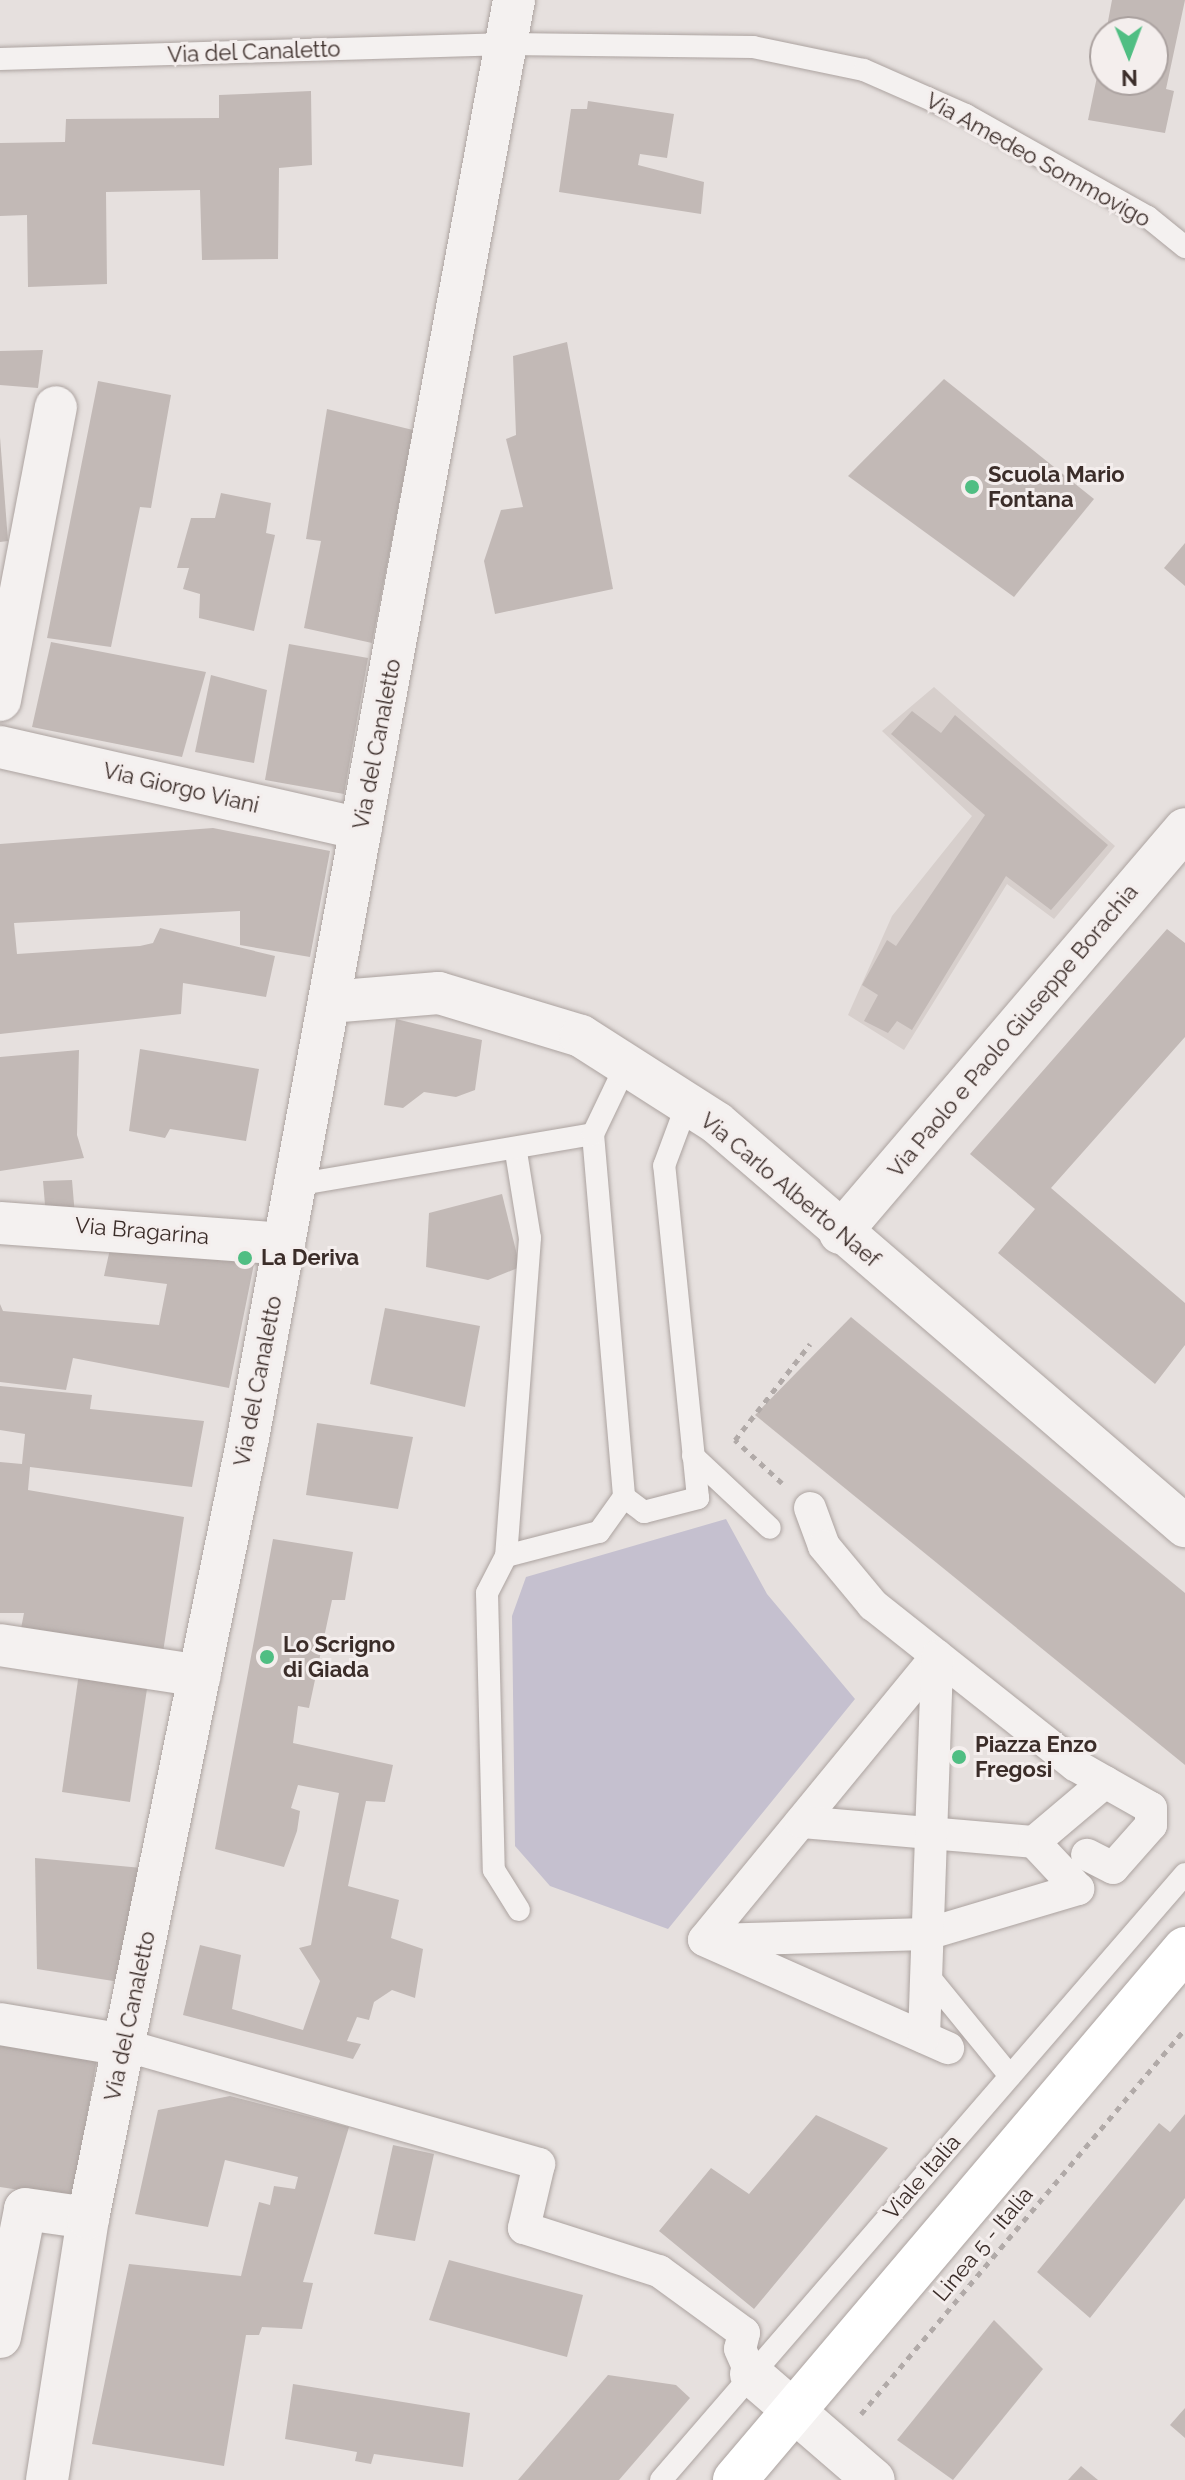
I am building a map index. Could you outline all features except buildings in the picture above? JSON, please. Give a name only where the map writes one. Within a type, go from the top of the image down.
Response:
[{"type":"main road","points":[[735,2480],[1185,1949]]},
{"type":"street","name":"Via del Canaletto","points":[[47,2480],[88,2218],[200,1676],[284,1244],[514,0]]},
{"type":"street","points":[[0,700],[56,407]]},
{"type":"street","name":"Via Giorgo Viani","points":[[0,747],[361,829]]},
{"type":"street","name":"Via Paolo e Paolo Giuseppe Borachia","points":[[840,1233],[1185,829]]},
{"type":"street","name":"Via Carlo Alberto Naef","points":[[329,1002],[439,993],[581,1036],[687,1104],[1185,1526]]},
{"type":"street","name":"Via Bragarina","points":[[0,1223],[113,1226],[284,1244]]},
{"type":"street","points":[[704,1940],[927,1934],[1087,1868],[1151,1825],[1151,1808],[1105,1782],[873,1605],[824,1546],[810,1508]]},
{"type":"street","points":[[0,1645],[200,1676]]},
{"type":"street","points":[[704,1940],[937,1656]]},
{"type":"street","points":[[704,1940],[936,2043],[926,1973],[937,1656]]},
{"type":"street","points":[[1034,1842],[1105,1782]]},
{"type":"street","points":[[801,1822],[930,1836],[1034,1842],[1087,1868]]},
{"type":"street","points":[[0,2024],[124,2045],[539,2164],[524,2228],[659,2271],[744,2333],[740,2349],[751,2374],[874,2480]]},
{"type":"street","points":[[0,2337],[25,2209],[88,2218]]},
{"type":"lane","name":"Via del Canaletto","points":[[0,59],[507,44]]},
{"type":"lane","name":"Via Amedeo Sommovigo","points":[[507,44],[753,47],[864,70],[966,115],[1148,217],[1185,247]]},
{"type":"lane","points":[[506,1556],[599,1532],[624,1497],[593,1134],[626,1065]]},
{"type":"lane","points":[[624,1497],[644,1512],[698,1498],[664,1166],[687,1104]]},
{"type":"lane","points":[[295,1185],[516,1152],[593,1134]]},
{"type":"lane","points":[[516,1152],[530,1238],[506,1556],[487,1593],[494,1870],[519,1910]]},
{"type":"lane","points":[[693,1456],[770,1528]]},
{"type":"lane","name":"Viale Italia","points":[[661,2480],[1185,1874]]},
{"type":"lane","points":[[926,1973],[1010,2076]]},
{"type":"path","points":[[810,1344],[735,1440],[810,1508]]},
{"type":"path","name":"Linea 5 - Italia","points":[[834,2445],[1185,2029]]},
{"type":"shaded area","points":[[934,687],[1115,846],[1054,919],[1007,884],[904,1050],[848,1015],[892,916],[972,816],[882,731]]},
{"type":"shaded area","points":[[726,1519],[767,1594],[855,1699],[668,1929],[550,1886],[515,1846],[512,1616],[526,1577]]},
{"type":"place","name":"Scuola Mario Fontana","points":[[972,487]]},
{"type":"place","name":"La Deriva","points":[[245,1258]]},
{"type":"place","name":"Lo Scrigno di Giada","points":[[267,1657]]},
{"type":"place","name":"Piazza Enzo Fregosi","points":[[959,1757]]}]
